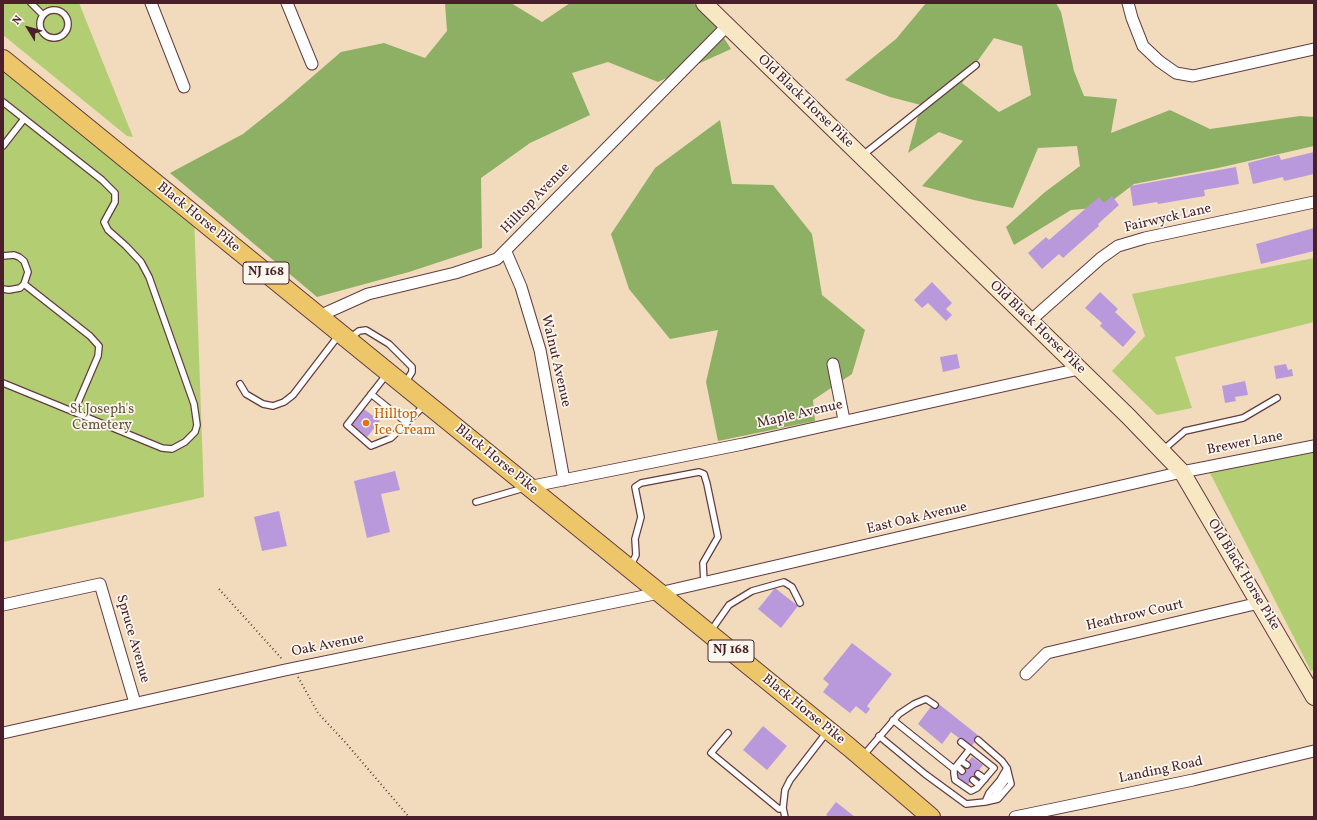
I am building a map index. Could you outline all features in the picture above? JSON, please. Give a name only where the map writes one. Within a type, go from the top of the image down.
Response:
[{"type":"main road","name":"Black Horse Pike","points":[[3,59],[829,730],[932,817]]},
{"type":"street","points":[[151,3],[184,87]]},
{"type":"street","points":[[287,3],[312,64]]},
{"type":"street","name":"Old Black Horse Pike","points":[[704,3],[1079,369],[1182,472],[1314,698]]},
{"type":"street","points":[[1128,3],[1143,46],[1158,61],[1176,73],[1193,76],[1314,49]]},
{"type":"street","name":"Hilltop Avenue","points":[[319,316],[368,294],[455,273],[497,259],[506,252],[727,26]]},
{"type":"street","name":"Fairwyck Lane","points":[[1030,321],[1101,258],[1118,246],[1145,238],[1314,202]]},
{"type":"street","name":"Walnut Avenue","points":[[506,252],[521,287],[540,350],[564,480]]},
{"type":"street","points":[[833,364],[844,420]]},
{"type":"street","name":"Maple Avenue","points":[[528,487],[743,444],[844,420],[1079,369]]},
{"type":"street","name":"Brewer Lane","points":[[1182,472],[1314,446]]},
{"type":"street","name":"East Oak Avenue","points":[[659,593],[1182,472]]},
{"type":"street","name":"Spruce Avenue","points":[[3,605],[100,584],[135,703]]},
{"type":"street","name":"Oak Avenue","points":[[3,733],[290,668],[659,593]]},
{"type":"street","name":"Heathrow Court","points":[[1026,674],[1047,653],[1259,603]]},
{"type":"street","name":"Landing Road","points":[[1014,817],[1193,780],[1314,751]]},
{"type":"lane","points":[[31,3],[43,15]]},
{"type":"lane","points":[[52,11],[61,12],[67,20],[67,29],[65,33],[62,36],[53,38],[45,35],[40,23],[43,15],[52,11]]},
{"type":"lane","points":[[861,156],[976,64]]},
{"type":"lane","points":[[3,102],[102,180],[115,193],[115,202],[104,222],[108,230],[141,262],[149,277],[194,404],[197,425],[195,432],[185,442],[172,450],[153,446],[3,383]]},
{"type":"lane","points":[[3,146],[24,119]]},
{"type":"lane","points":[[3,256],[14,255],[24,261],[28,272],[24,284],[14,290],[3,289]]},
{"type":"lane","points":[[24,284],[90,336],[99,346],[98,356],[74,412]]},
{"type":"lane","points":[[240,384],[246,394],[263,404],[273,406],[284,402],[293,395],[344,336],[366,330],[389,344],[412,367],[412,372],[404,385]]},
{"type":"lane","points":[[388,372],[347,425],[371,446],[391,438],[426,404]]},
{"type":"lane","points":[[371,394],[407,423]]},
{"type":"lane","points":[[1161,451],[1185,431],[1243,418],[1277,398]]},
{"type":"lane","points":[[629,569],[636,555],[635,538],[641,517],[635,487],[641,483],[699,472],[704,474],[707,484],[718,537],[703,563],[704,583]]},
{"type":"lane","points":[[476,502],[528,487]]},
{"type":"lane","points":[[709,634],[729,605],[752,591],[784,582],[792,587],[800,604]]},
{"type":"lane","points":[[861,757],[893,720],[904,711],[926,699],[935,705]]},
{"type":"lane","points":[[893,720],[955,768],[962,771]]},
{"type":"lane","points":[[785,817],[783,808],[785,790],[790,780],[829,730]]},
{"type":"lane","points":[[728,733],[711,753],[777,808],[783,808]]},
{"type":"lane","points":[[879,736],[925,774],[966,804],[998,799],[1011,784],[1007,768],[1002,761],[978,740]]},
{"type":"lane","points":[[961,742],[970,749],[994,768],[979,786],[971,791],[955,780],[955,768],[970,749]]},
{"type":"lane","points":[[961,761],[967,765]]},
{"type":"lane","points":[[985,802],[989,793],[1000,780],[1007,768]]},
{"type":"lane","points":[[978,774],[985,779]]},
{"type":"lane","points":[[973,780],[979,786]]},
{"type":"path","points":[[219,589],[298,676],[318,713],[345,742],[409,817]]},
{"type":"green space","points":[[3,3],[79,3],[133,137],[127,136],[3,35]]},
{"type":"green space","points":[[445,3],[511,3],[542,22],[570,3],[693,3],[713,21],[731,49],[658,82],[608,62],[572,73],[590,115],[530,143],[481,178],[482,248],[409,272],[317,297],[170,173],[243,134],[341,52],[384,43],[425,58],[447,31]]},
{"type":"green space","points":[[926,3],[1056,3],[1061,12],[1074,71],[1084,96],[1117,99],[1111,133],[1170,110],[1210,129],[1300,116],[1314,117],[1314,146],[1218,168],[1134,184],[1104,207],[1071,210],[1014,245],[1006,227],[1045,192],[1080,166],[1077,146],[1038,148],[1013,208],[974,200],[922,186],[963,141],[939,132],[908,153],[921,105],[890,97],[845,80],[896,39]],"holes":[[[994,38],[1022,46],[1031,95],[999,112],[962,83]]]},
{"type":"green space","name":"St Joseph's Cemetery","points":[[3,59],[194,214],[204,497],[3,542]]},
{"type":"green space","points":[[720,120],[732,184],[773,185],[812,234],[822,295],[865,330],[852,374],[813,400],[815,421],[718,441],[706,382],[718,330],[670,339],[629,289],[611,234],[655,168]]},
{"type":"green space","points":[[1314,258],[1314,322],[1175,357],[1192,408],[1157,415],[1112,371],[1145,336],[1132,294]]},
{"type":"green space","points":[[1314,446],[1314,669],[1311,671],[1210,473]]},
{"type":"building","points":[[1314,152],[1314,174],[1284,181],[1283,177],[1253,184],[1248,163],[1279,155],[1281,160]]},
{"type":"building","points":[[1236,167],[1239,184],[1204,190],[1205,196],[1158,204],[1157,202],[1133,206],[1130,186]]},
{"type":"building","points":[[1112,196],[1119,205],[1098,224],[1099,226],[1063,258],[1059,254],[1042,269],[1028,253],[1046,237],[1049,240],[1099,197],[1104,203]]},
{"type":"building","points":[[1314,228],[1314,251],[1261,264],[1256,244]]},
{"type":"building","points":[[932,282],[952,303],[946,309],[952,315],[946,321],[928,303],[922,308],[914,300]]},
{"type":"building","points":[[1100,292],[1118,309],[1115,312],[1136,332],[1123,347],[1100,326],[1102,323],[1085,308]]},
{"type":"building","points":[[957,354],[960,368],[943,372],[940,357]]},
{"type":"building","points":[[1286,364],[1288,370],[1292,369],[1293,376],[1276,379],[1274,366]]},
{"type":"building","points":[[1245,381],[1248,395],[1235,397],[1236,401],[1225,403],[1222,386]]},
{"type":"building","name":"Hilltop Ice Cream","points":[[364,409],[380,421],[367,437],[351,424]]},
{"type":"building","points":[[395,471],[400,490],[381,494],[390,532],[367,538],[354,481]]},
{"type":"building","points":[[279,511],[287,546],[262,551],[254,517]]},
{"type":"building","points":[[775,588],[798,606],[781,628],[758,609]]},
{"type":"building","points":[[852,643],[892,674],[867,706],[870,709],[866,714],[856,706],[850,713],[823,692],[829,684],[823,679]]},
{"type":"building","points":[[935,701],[979,736],[971,747],[951,732],[942,744],[918,724]]},
{"type":"building","points":[[763,726],[787,746],[767,770],[743,750]]},
{"type":"building","points":[[972,757],[983,765],[967,786],[956,777]]},
{"type":"building","points":[[836,802],[855,817],[829,817],[826,815]]},
{"type":"place","name":"Hilltop Ice Cream","points":[[366,423]]}]
